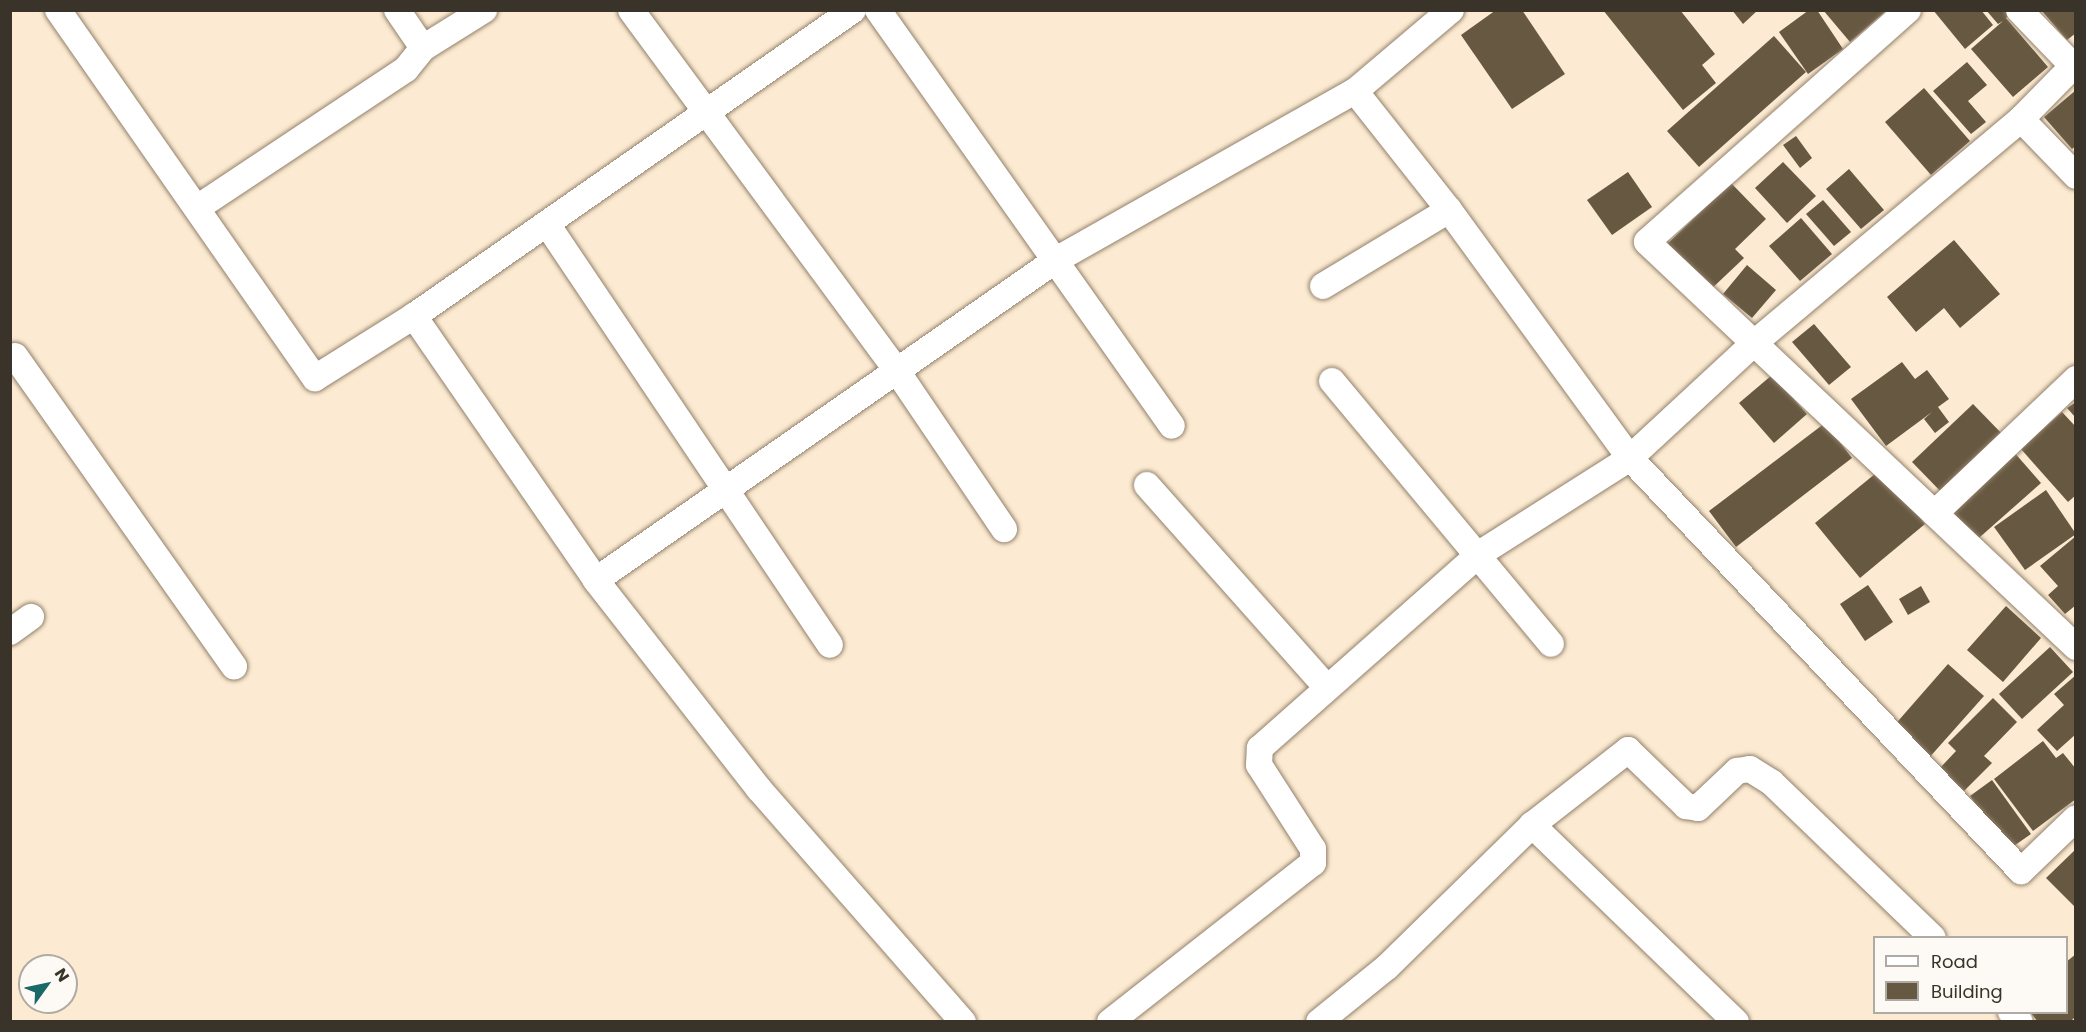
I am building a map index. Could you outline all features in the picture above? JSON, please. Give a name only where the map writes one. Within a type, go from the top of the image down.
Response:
[{"type":"street","points":[[58,10],[315,378],[414,316],[706,115],[853,10]]},
{"type":"street","points":[[397,10],[423,48]]},
{"type":"street","points":[[197,208],[406,69],[423,48],[484,10]]},
{"type":"street","points":[[631,10],[706,115],[897,371],[1004,529]]},
{"type":"street","points":[[878,10],[1172,426]]},
{"type":"street","points":[[596,580],[1056,260],[1355,91],[1451,10]]},
{"type":"street","points":[[1908,10],[1647,242],[1935,513],[1972,552],[2076,647]]},
{"type":"street","points":[[1110,1022],[1313,863],[1313,849],[1259,765],[1260,748],[1479,554],[1630,458],[1753,344],[2021,119],[2074,64],[2019,10]]},
{"type":"street","points":[[1355,91],[1449,210],[1630,458],[2021,871],[2076,818]]},
{"type":"street","points":[[2021,119],[2076,176]]},
{"type":"street","points":[[1323,286],[1449,210]]},
{"type":"street","points":[[547,224],[830,645]]},
{"type":"street","points":[[414,316],[596,580],[759,789],[963,1022]]},
{"type":"street","points":[[12,354],[234,667]]},
{"type":"street","points":[[1935,513],[2076,379]]},
{"type":"street","points":[[1332,381],[1479,554],[1551,644]]},
{"type":"street","points":[[1147,485],[1327,688]]},
{"type":"street","points":[[10,632],[31,617]]},
{"type":"street","points":[[1319,1022],[1388,967],[1532,825],[1628,750],[1686,806],[1698,808],[1737,771],[1750,769],[1772,783],[1930,936]]},
{"type":"street","points":[[1532,825],[1736,1022]]},
{"type":"building","points":[[1496,10],[1522,10],[1565,74],[1512,109],[1461,35]]},
{"type":"building","points":[[1603,10],[1680,10],[1715,54],[1702,65],[1716,83],[1683,110]]},
{"type":"building","points":[[1732,10],[1758,10],[1743,24]]},
{"type":"building","points":[[1809,10],[1817,10],[1843,49],[1808,74],[1779,32]]},
{"type":"building","points":[[1823,10],[1887,10],[1850,42]]},
{"type":"building","points":[[1933,10],[1981,10],[1993,25],[1965,49]]},
{"type":"building","points":[[1986,10],[2005,10],[2009,15],[2006,18],[2048,67],[2013,97],[1971,49],[2003,21],[1998,24]]},
{"type":"building","points":[[2041,10],[2076,10],[2076,33],[2067,40]]},
{"type":"building","points":[[1774,36],[1806,72],[1699,167],[1667,131]]},
{"type":"building","points":[[1967,62],[1987,85],[1968,101],[1986,122],[1971,134],[1933,91]]},
{"type":"building","points":[[1924,88],[1970,141],[1931,175],[1885,122]]},
{"type":"building","points":[[2076,90],[2076,146],[2072,149],[2044,117]]},
{"type":"building","points":[[1796,136],[1812,158],[1800,168],[1783,145]]},
{"type":"building","points":[[1783,162],[1816,196],[1787,223],[1755,188]]},
{"type":"building","points":[[1849,169],[1884,210],[1861,229],[1826,189]]},
{"type":"building","points":[[1628,172],[1652,207],[1612,235],[1587,200]]},
{"type":"building","points":[[1731,183],[1766,219],[1735,249],[1744,258],[1707,293],[1664,247]]},
{"type":"building","points":[[1823,200],[1851,232],[1834,246],[1806,214]]},
{"type":"building","points":[[1801,218],[1832,254],[1800,281],[1769,246]]},
{"type":"building","points":[[1954,240],[2000,294],[1960,328],[1944,308],[1916,332],[1887,297]]},
{"type":"building","points":[[1747,265],[1776,290],[1752,318],[1723,294]]},
{"type":"building","points":[[1814,324],[1851,367],[1829,385],[1792,342]]},
{"type":"building","points":[[1902,362],[1915,379],[1927,370],[1949,399],[1938,407],[1949,422],[1935,433],[1924,419],[1932,412],[1886,446],[1851,399]]},
{"type":"building","points":[[1772,375],[1807,414],[1774,443],[1739,403]]},
{"type":"building","points":[[2076,402],[2076,418],[2067,408]]},
{"type":"building","points":[[1973,404],[2007,439],[1947,498],[1912,462]]},
{"type":"building","points":[[2062,412],[2076,427],[2076,495],[2068,502],[2021,449]]},
{"type":"building","points":[[1825,423],[1852,458],[1736,547],[1709,511]]},
{"type":"building","points":[[2013,451],[2041,483],[1971,545],[1943,513]]},
{"type":"building","points":[[1881,469],[1925,524],[1860,578],[1815,523]]},
{"type":"building","points":[[2046,490],[2076,534],[2025,570],[1994,527]]},
{"type":"building","points":[[2076,536],[2076,605],[2065,614],[2048,595],[2058,586],[2040,566]]},
{"type":"building","points":[[1868,585],[1893,622],[1865,641],[1840,604]]},
{"type":"building","points":[[1921,586],[1930,602],[1908,615],[1899,599]]},
{"type":"building","points":[[2006,606],[2041,638],[2003,682],[1967,650]]},
{"type":"building","points":[[2050,647],[2073,672],[2022,719],[1999,694]]},
{"type":"building","points":[[1948,664],[1984,696],[1928,759],[1892,728]]},
{"type":"building","points":[[2076,675],[2076,734],[2057,751],[2037,730],[2064,705],[2054,694]]},
{"type":"building","points":[[1993,698],[2017,722],[1984,756],[1992,763],[1964,791],[1940,768],[1956,751],[1948,743]]},
{"type":"building","points":[[2043,741],[2056,758],[2063,753],[2076,769],[2076,799],[2033,831],[1994,779]]},
{"type":"building","points":[[1992,780],[2031,834],[2008,850],[1970,796]]},
{"type":"building","points":[[2076,849],[2076,908],[2046,878]]},
{"type":"building","points":[[2076,954],[2076,1016],[2070,1022],[2038,1022],[2032,1014],[2068,1014],[2068,960]]}]
